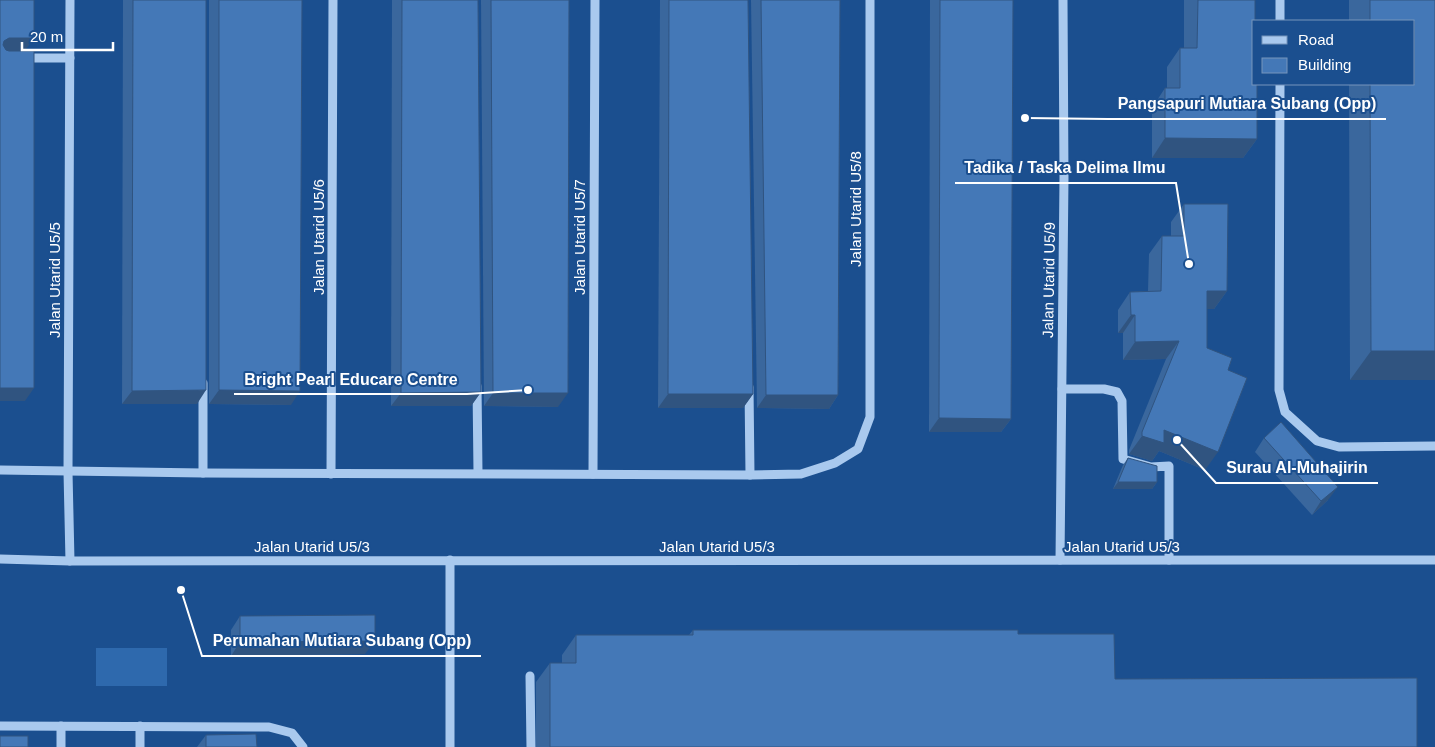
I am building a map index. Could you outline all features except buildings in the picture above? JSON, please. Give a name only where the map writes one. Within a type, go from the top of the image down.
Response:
[{"type":"street","name":"Jalan Utarid U5/5","points":[[70,0],[68,472],[70,561]]},
{"type":"street","name":"Jalan Utarid U5/6","points":[[331,474],[334,0]]},
{"type":"street","name":"Jalan Utarid U5/7","points":[[593,474],[595,0]]},
{"type":"street","name":"Jalan Utarid U5/8","points":[[750,475],[801,474],[835,463],[858,449],[870,417],[870,0]]},
{"type":"street","name":"Jalan Utarid U5/9","points":[[1060,560],[1063,0]]},
{"type":"street","points":[[1280,0],[1280,20]]},
{"type":"street","points":[[0,58],[70,58]]},
{"type":"street","points":[[1280,85],[1279,390],[1285,412],[1317,442],[1339,447],[1435,446]]},
{"type":"street","points":[[203,375],[204,473]]},
{"type":"street","points":[[477,375],[478,473]]},
{"type":"street","points":[[0,470],[331,474],[750,475],[749,376]]},
{"type":"street","points":[[1062,389],[1104,389],[1117,392],[1122,401],[1123,459],[1151,467],[1169,466],[1169,560]]},
{"type":"street","name":"Jalan Utarid U5/3","points":[[0,559],[70,561],[1435,560]]},
{"type":"street","points":[[450,560],[450,747]]},
{"type":"street","points":[[530,676],[531,747]]},
{"type":"street","points":[[0,726],[269,727],[292,733],[303,747]]},
{"type":"street","points":[[61,726],[61,747]]},
{"type":"street","points":[[140,726],[140,747]]},
{"type":"shaded area","points":[[96,648],[167,648],[167,686],[96,686]]},
{"type":"place","name":"Pangsapuri Mutiara Subang (Opp)","points":[[1025,118]]},
{"type":"place","name":"Tadika / Taska Delima Ilmu","points":[[1189,264]]},
{"type":"place","name":"Bright Pearl Educare Centre","points":[[528,390]]},
{"type":"place","name":"Surau Al-Muhajirin","points":[[1177,440]]},
{"type":"place","name":"Perumahan Mutiara Subang (Opp)","points":[[181,590]]}]
